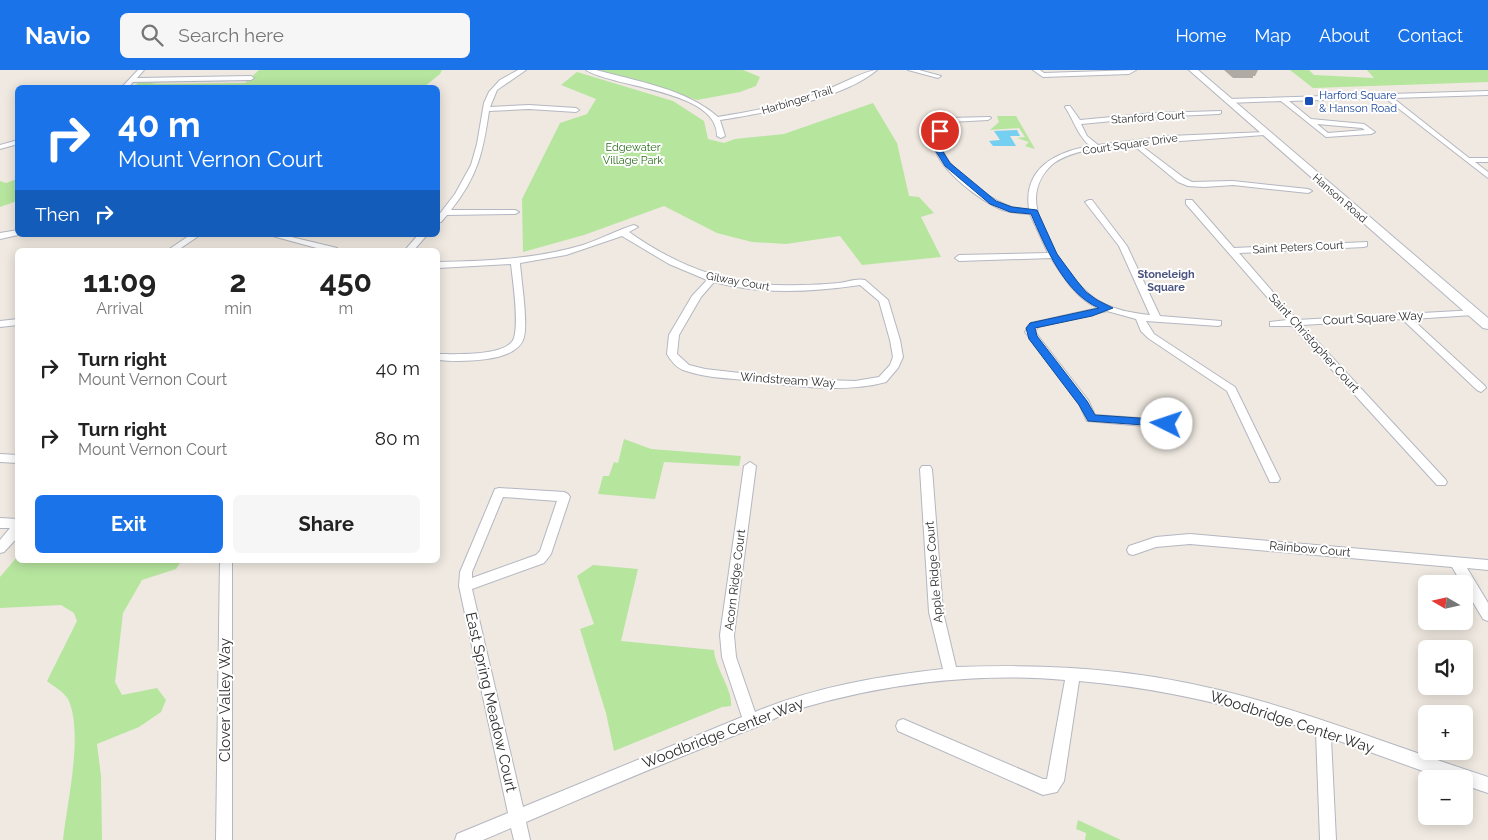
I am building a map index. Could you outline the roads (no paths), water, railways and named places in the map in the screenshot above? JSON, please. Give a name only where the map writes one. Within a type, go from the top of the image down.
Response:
[{"type":"street","points":[[127,85],[141,70]]},
{"type":"street","points":[[220,78],[227,70]]},
{"type":"street","points":[[440,218],[469,175],[481,146],[488,100],[496,86],[523,70]]},
{"type":"street","points":[[589,70],[683,97],[703,107],[716,119],[721,131],[720,136]]},
{"type":"street","name":"Harbinger Trail","points":[[716,119],[754,113],[790,104],[841,86],[874,70]]},
{"type":"street","points":[[911,70],[938,76]]},
{"type":"street","points":[[1036,70],[1043,75],[1129,72],[1133,70]]},
{"type":"street","name":"Hanson Road","points":[[1193,70],[1488,325]]},
{"type":"street","points":[[131,80],[251,78]]},
{"type":"street","points":[[1228,101],[1488,93]]},
{"type":"street","points":[[1386,96],[1488,176]]},
{"type":"street","points":[[1282,99],[1308,121],[1326,136],[1372,132],[1364,126],[1308,121]]},
{"type":"street","points":[[488,109],[529,107],[576,110]]},
{"type":"street","points":[[1068,108],[1078,122],[1084,137],[1096,147]]},
{"type":"street","name":"Stanford Court","points":[[1078,122],[1155,115],[1219,112]]},
{"type":"street","points":[[988,118],[948,120],[941,124],[938,150],[957,174],[993,202],[1010,209],[1034,212]]},
{"type":"street","name":"Court Square Drive","points":[[1218,323],[1140,317],[1108,308],[1094,302],[1083,294],[1053,255],[1034,212],[1033,195],[1036,177],[1050,162],[1072,153],[1096,147],[1176,137],[1264,133]]},
{"type":"street","points":[[1133,142],[1181,180],[1191,184],[1233,183],[1308,190]]},
{"type":"street","points":[[0,147],[15,143]]},
{"type":"street","points":[[1468,160],[1488,160]]},
{"type":"street","points":[[1089,202],[1123,246],[1156,319]]},
{"type":"street","name":"Saint Christopher Court","points":[[1189,202],[1295,323],[1441,482]]},
{"type":"street","points":[[444,213],[515,212]]},
{"type":"street","points":[[440,265],[481,265],[515,262],[571,251],[624,233],[634,227]]},
{"type":"street","points":[[0,236],[15,233]]},
{"type":"street","name":"Gilway Court","points":[[624,233],[680,267],[712,278],[746,286],[783,289],[842,286],[862,282]]},
{"type":"street","points":[[175,248],[193,237]]},
{"type":"street","points":[[280,237],[314,248]]},
{"type":"street","points":[[411,248],[421,237]]},
{"type":"street","name":"Saint Peters Court","points":[[1233,251],[1364,244]]},
{"type":"street","points":[[959,258],[1053,255]]},
{"type":"street","points":[[440,357],[483,356],[505,352],[517,344],[519,339],[520,307],[515,262]]},
{"type":"street","name":"Windstream Way","points":[[712,278],[697,296],[674,335],[672,354],[681,364],[695,371],[755,379],[855,384],[882,380],[894,366],[898,356],[883,300],[862,282]]},
{"type":"street","points":[[1108,308],[1089,314],[1034,325],[1030,332],[1084,403],[1092,418],[1167,424]]},
{"type":"street","name":"Court Square Way","points":[[1273,324],[1473,312]]},
{"type":"street","points":[[1404,316],[1481,388]]},
{"type":"street","points":[[1140,317],[1146,331],[1151,336],[1231,389],[1274,479]]},
{"type":"street","points":[[0,324],[15,322]]},
{"type":"street","points":[[0,458],[15,459]]},
{"type":"street","name":"Acorn Ridge Court","points":[[750,466],[727,635],[729,657],[751,722]]},
{"type":"street","name":"Apple Ridge Court","points":[[926,469],[936,612],[951,674]]},
{"type":"street","name":"East Spring Meadow Court","points":[[465,586],[540,559],[545,554],[564,497],[499,492],[466,572],[465,586],[522,840]]},
{"type":"street","points":[[0,523],[15,524]]},
{"type":"street","points":[[0,548],[15,531]]},
{"type":"street","name":"Rainbow Court","points":[[1134,550],[1156,542],[1190,539],[1488,565]]},
{"type":"street","points":[[1456,562],[1488,615]]},
{"type":"street","name":"Clover Valley Way","points":[[224,840],[226,563]]},
{"type":"street","name":"Woodbridge Center Way","points":[[463,840],[664,755],[751,722],[794,703],[899,680],[951,674],[1020,671],[1073,673],[1218,696],[1323,729],[1488,785]]},
{"type":"street","points":[[903,726],[1043,787],[1051,786],[1056,781],[1073,673]]},
{"type":"street","points":[[1323,729],[1328,840]]},
{"type":"water","points":[[1017,130],[1020,136],[1010,136],[1016,146],[993,146],[989,141],[1000,140],[994,131]]},
{"type":"place","name":"Harford Square & Hanson Road","points":[[1309,101]]},
{"type":"district","name":"Stoneleigh Square","points":[[1166,280]]},
{"type":"park label","name":"Edgewater Village Park","points":[[633,153]]}]
